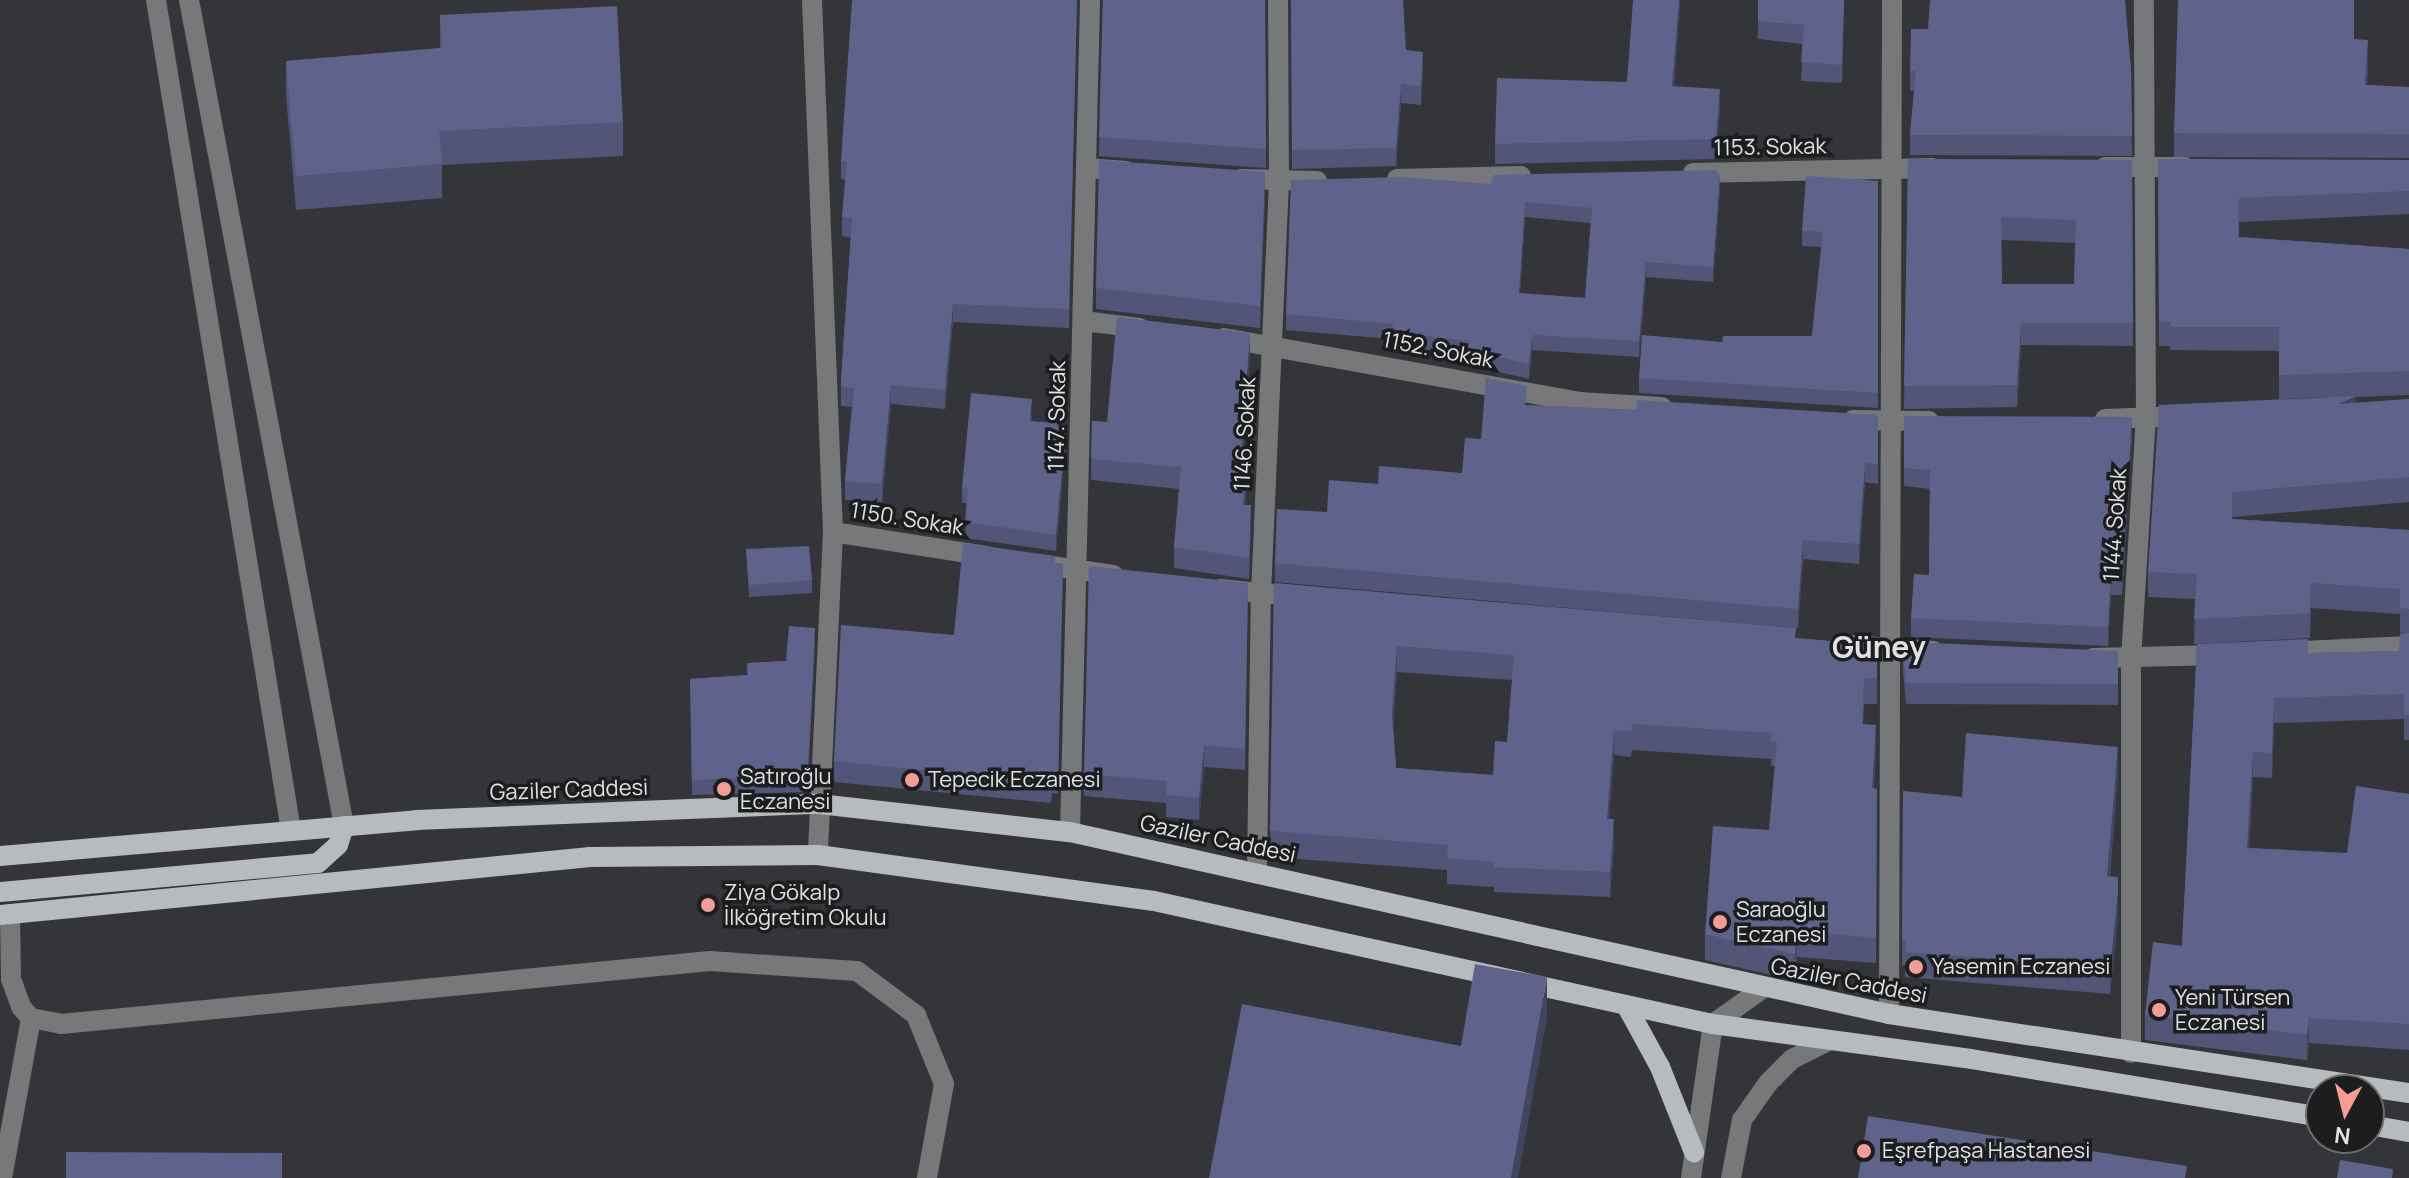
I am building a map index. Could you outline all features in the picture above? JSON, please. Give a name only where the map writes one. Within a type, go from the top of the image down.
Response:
[{"type":"main road","name":"Gaziler Caddesi","points":[[0,856],[344,826],[819,804],[1070,832],[1257,870],[1762,989],[1889,1014],[2409,1093]]},
{"type":"main road","points":[[0,892],[318,863],[338,845],[344,826]]},
{"type":"main road","points":[[291,831],[304,854],[318,863],[362,879]]},
{"type":"main road","points":[[5,915],[590,857],[818,855],[1154,901],[1713,1024],[2305,1114]]},
{"type":"main road","points":[[1626,1005],[1660,1067],[1694,1152]]},
{"type":"main road","points":[[2385,1128],[2409,1132]]},
{"type":"street","points":[[156,0],[291,831]]},
{"type":"street","points":[[189,0],[344,826]]},
{"type":"street","points":[[812,0],[833,532],[818,855]]},
{"type":"street","name":"1147. Sokak","points":[[1070,832],[1079,571],[1090,0]]},
{"type":"street","name":"1146. Sokak","points":[[1257,870],[1261,594],[1279,182],[1278,0]]},
{"type":"street","points":[[1889,1014],[1888,422],[1893,168],[1892,0]]},
{"type":"street","name":"1144. Sokak","points":[[2131,1053],[2131,660],[2146,418],[2142,167],[2144,0]]},
{"type":"street","points":[[2080,167],[2205,168]]},
{"type":"street","points":[[1086,168],[1145,172]]},
{"type":"street","name":"1153. Sokak","points":[[1673,173],[1955,168]]},
{"type":"street","points":[[1374,180],[1547,176]]},
{"type":"street","points":[[1220,178],[1279,182],[1342,180]]},
{"type":"street","points":[[1083,321],[1156,330]]},
{"type":"street","name":"1152. Sokak","points":[[1200,335],[1274,344],[1579,402],[1687,409]]},
{"type":"street","points":[[2085,419],[2208,415]]},
{"type":"street","points":[[1826,418],[1888,422],[1949,421]]},
{"type":"street","name":"1150. Sokak","points":[[833,532],[1140,578]]},
{"type":"street","points":[[1200,586],[1324,599]]},
{"type":"street","points":[[1826,643],[1949,652]]},
{"type":"street","points":[[2070,657],[2131,660],[2409,646]]},
{"type":"street","points":[[2,1178],[31,1018],[11,979],[5,915]]},
{"type":"street","points":[[31,1018],[61,1024],[710,961],[857,971],[916,1015],[944,1084],[927,1178]]},
{"type":"street","points":[[1691,1178],[1713,1024],[1762,989]]},
{"type":"street","points":[[1731,1178],[1742,1120],[1759,1095],[1792,1059],[1830,1040]]},
{"type":"building","points":[[852,0],[1077,0],[1069,309],[953,304],[945,390],[891,385],[882,484],[845,481],[854,388],[841,387],[841,380],[852,218],[842,217],[847,161],[841,161]]},
{"type":"building","points":[[1103,0],[1265,0],[1266,149],[1099,137]]},
{"type":"building","points":[[1291,0],[1403,0],[1406,50],[1423,52],[1421,86],[1401,84],[1396,148],[1292,150]]},
{"type":"building","points":[[1633,0],[1679,0],[1672,86],[1720,89],[1716,139],[1495,144],[1497,78],[1627,82]]},
{"type":"building","points":[[1758,0],[1844,0],[1842,65],[1801,62],[1804,25],[1758,21]]},
{"type":"building","points":[[1930,0],[2125,0],[2131,69],[2132,136],[1910,135],[1916,71],[1910,71],[1911,29],[1928,29]]},
{"type":"building","points":[[2178,0],[2354,0],[2354,39],[2368,40],[2365,85],[2409,87],[2409,134],[2174,133]]},
{"type":"building","points":[[617,6],[623,122],[439,131],[442,164],[296,176],[286,61],[442,48],[440,15]]},
{"type":"building","points":[[1908,159],[2132,160],[2133,323],[2021,323],[2017,385],[1904,386]],"holes":[[[2001,217],[2076,220],[2074,284],[2002,284]]]},
{"type":"building","points":[[2158,159],[2409,160],[2409,191],[2239,198],[2238,237],[2409,249],[2409,371],[2279,375],[2279,327],[2170,327],[2170,322],[2159,322]]},
{"type":"building","points":[[1099,160],[1265,172],[1260,306],[1096,288]]},
{"type":"building","points":[[1715,170],[1720,175],[1713,267],[1646,262],[1639,341],[1532,335],[1529,364],[1467,350],[1468,341],[1392,331],[1393,324],[1286,314],[1291,180],[1403,177],[1490,184],[1494,175]],"holes":[[[1525,202],[1592,208],[1585,298],[1519,293]]]},
{"type":"building","points":[[1806,176],[1878,181],[1878,393],[1639,378],[1642,335],[1722,342],[1723,336],[1812,336],[1823,232],[1802,231]]},
{"type":"building","points":[[1117,317],[1250,333],[1241,453],[1248,453],[1243,505],[1251,505],[1249,558],[1174,547],[1181,467],[1091,459],[1092,421],[1107,422]]},
{"type":"building","points":[[1486,378],[1527,386],[1525,405],[1636,410],[1637,400],[1878,415],[1878,464],[1865,463],[1859,544],[1803,540],[1798,609],[1275,563],[1277,509],[1327,512],[1329,480],[1378,484],[1379,466],[1462,473],[1465,438],[1481,439]]},
{"type":"building","points":[[971,393],[1032,399],[1030,421],[1066,424],[1056,535],[965,522],[968,488],[962,487]]},
{"type":"building","points":[[2356,396],[2338,404],[2409,399],[2409,477],[2232,492],[2232,519],[2409,530],[2409,609],[2400,608],[2400,589],[2311,583],[2310,613],[2194,619],[2197,574],[2148,572],[2159,405]]},
{"type":"building","points":[[1904,416],[2132,417],[2122,577],[2111,576],[2108,627],[1911,618],[1914,574],[1929,575],[1930,470],[1904,468]]},
{"type":"building","points":[[963,543],[1055,556],[1054,563],[1063,564],[1058,773],[1052,772],[1051,783],[834,761],[841,625],[954,635]]},
{"type":"building","points":[[809,546],[812,580],[749,585],[746,549]]},
{"type":"building","points":[[1089,566],[1248,583],[1245,749],[1204,745],[1199,798],[1166,795],[1167,781],[1084,774]]},
{"type":"building","points":[[1274,583],[1796,628],[1795,638],[1877,645],[1877,678],[1864,678],[1862,724],[1876,725],[1872,788],[1877,789],[1876,938],[1797,931],[1795,954],[1705,934],[1713,826],[1769,830],[1777,741],[1771,741],[1772,733],[1632,724],[1631,731],[1614,730],[1607,819],[1614,819],[1610,872],[1494,867],[1494,862],[1447,858],[1448,845],[1270,831]],"holes":[[[1397,646],[1514,655],[1507,742],[1495,741],[1493,775],[1396,768],[1392,713]]]},
{"type":"building","points":[[789,626],[815,628],[808,765],[803,764],[804,776],[692,780],[690,679],[748,675],[747,663],[786,661]]},
{"type":"building","points":[[2409,633],[2409,715],[2404,715],[2404,694],[2274,698],[2272,753],[2253,752],[2247,848],[2347,853],[2356,786],[2409,794],[2409,1024],[2309,1018],[2307,1035],[2145,1015],[2153,942],[2182,946],[2197,644],[2308,639],[2308,653],[2399,651],[2400,634]]},
{"type":"building","points":[[1909,642],[2118,651],[2118,684],[1906,683],[1903,651],[1908,651]]},
{"type":"building","points":[[1966,733],[2118,747],[2107,876],[2118,877],[2110,968],[1905,952],[1906,940],[1902,940],[1903,791],[1962,797]]},
{"type":"building","points":[[1475,964],[1547,977],[1511,1178],[1209,1178],[1242,1004],[1461,1046]]},
{"type":"building","points":[[1868,1116],[2187,1166],[2185,1178],[1858,1178]]},
{"type":"building","points":[[66,1152],[282,1153],[282,1178],[66,1178]]},
{"type":"building","points":[[2340,1160],[2393,1169],[2392,1178],[2337,1178]]},
{"type":"place","name":"Tepecik Eczanesi","points":[[912,780]]},
{"type":"place","name":"Satıroğlu Eczanesi","points":[[724,789]]},
{"type":"place","name":"Ziya Gökalp İlköğretim Okulu","points":[[708,905]]},
{"type":"place","name":"Saraoğlu Eczanesi","points":[[1720,922]]},
{"type":"place","name":"Yasemin Eczanesi","points":[[1916,967]]},
{"type":"place","name":"Yeni Türsen Eczanesi","points":[[2159,1010]]},
{"type":"place","name":"Eşrefpaşa Hastanesi","points":[[1864,1151]]},
{"type":"district","name":"Güney","points":[[1879,647]]}]
